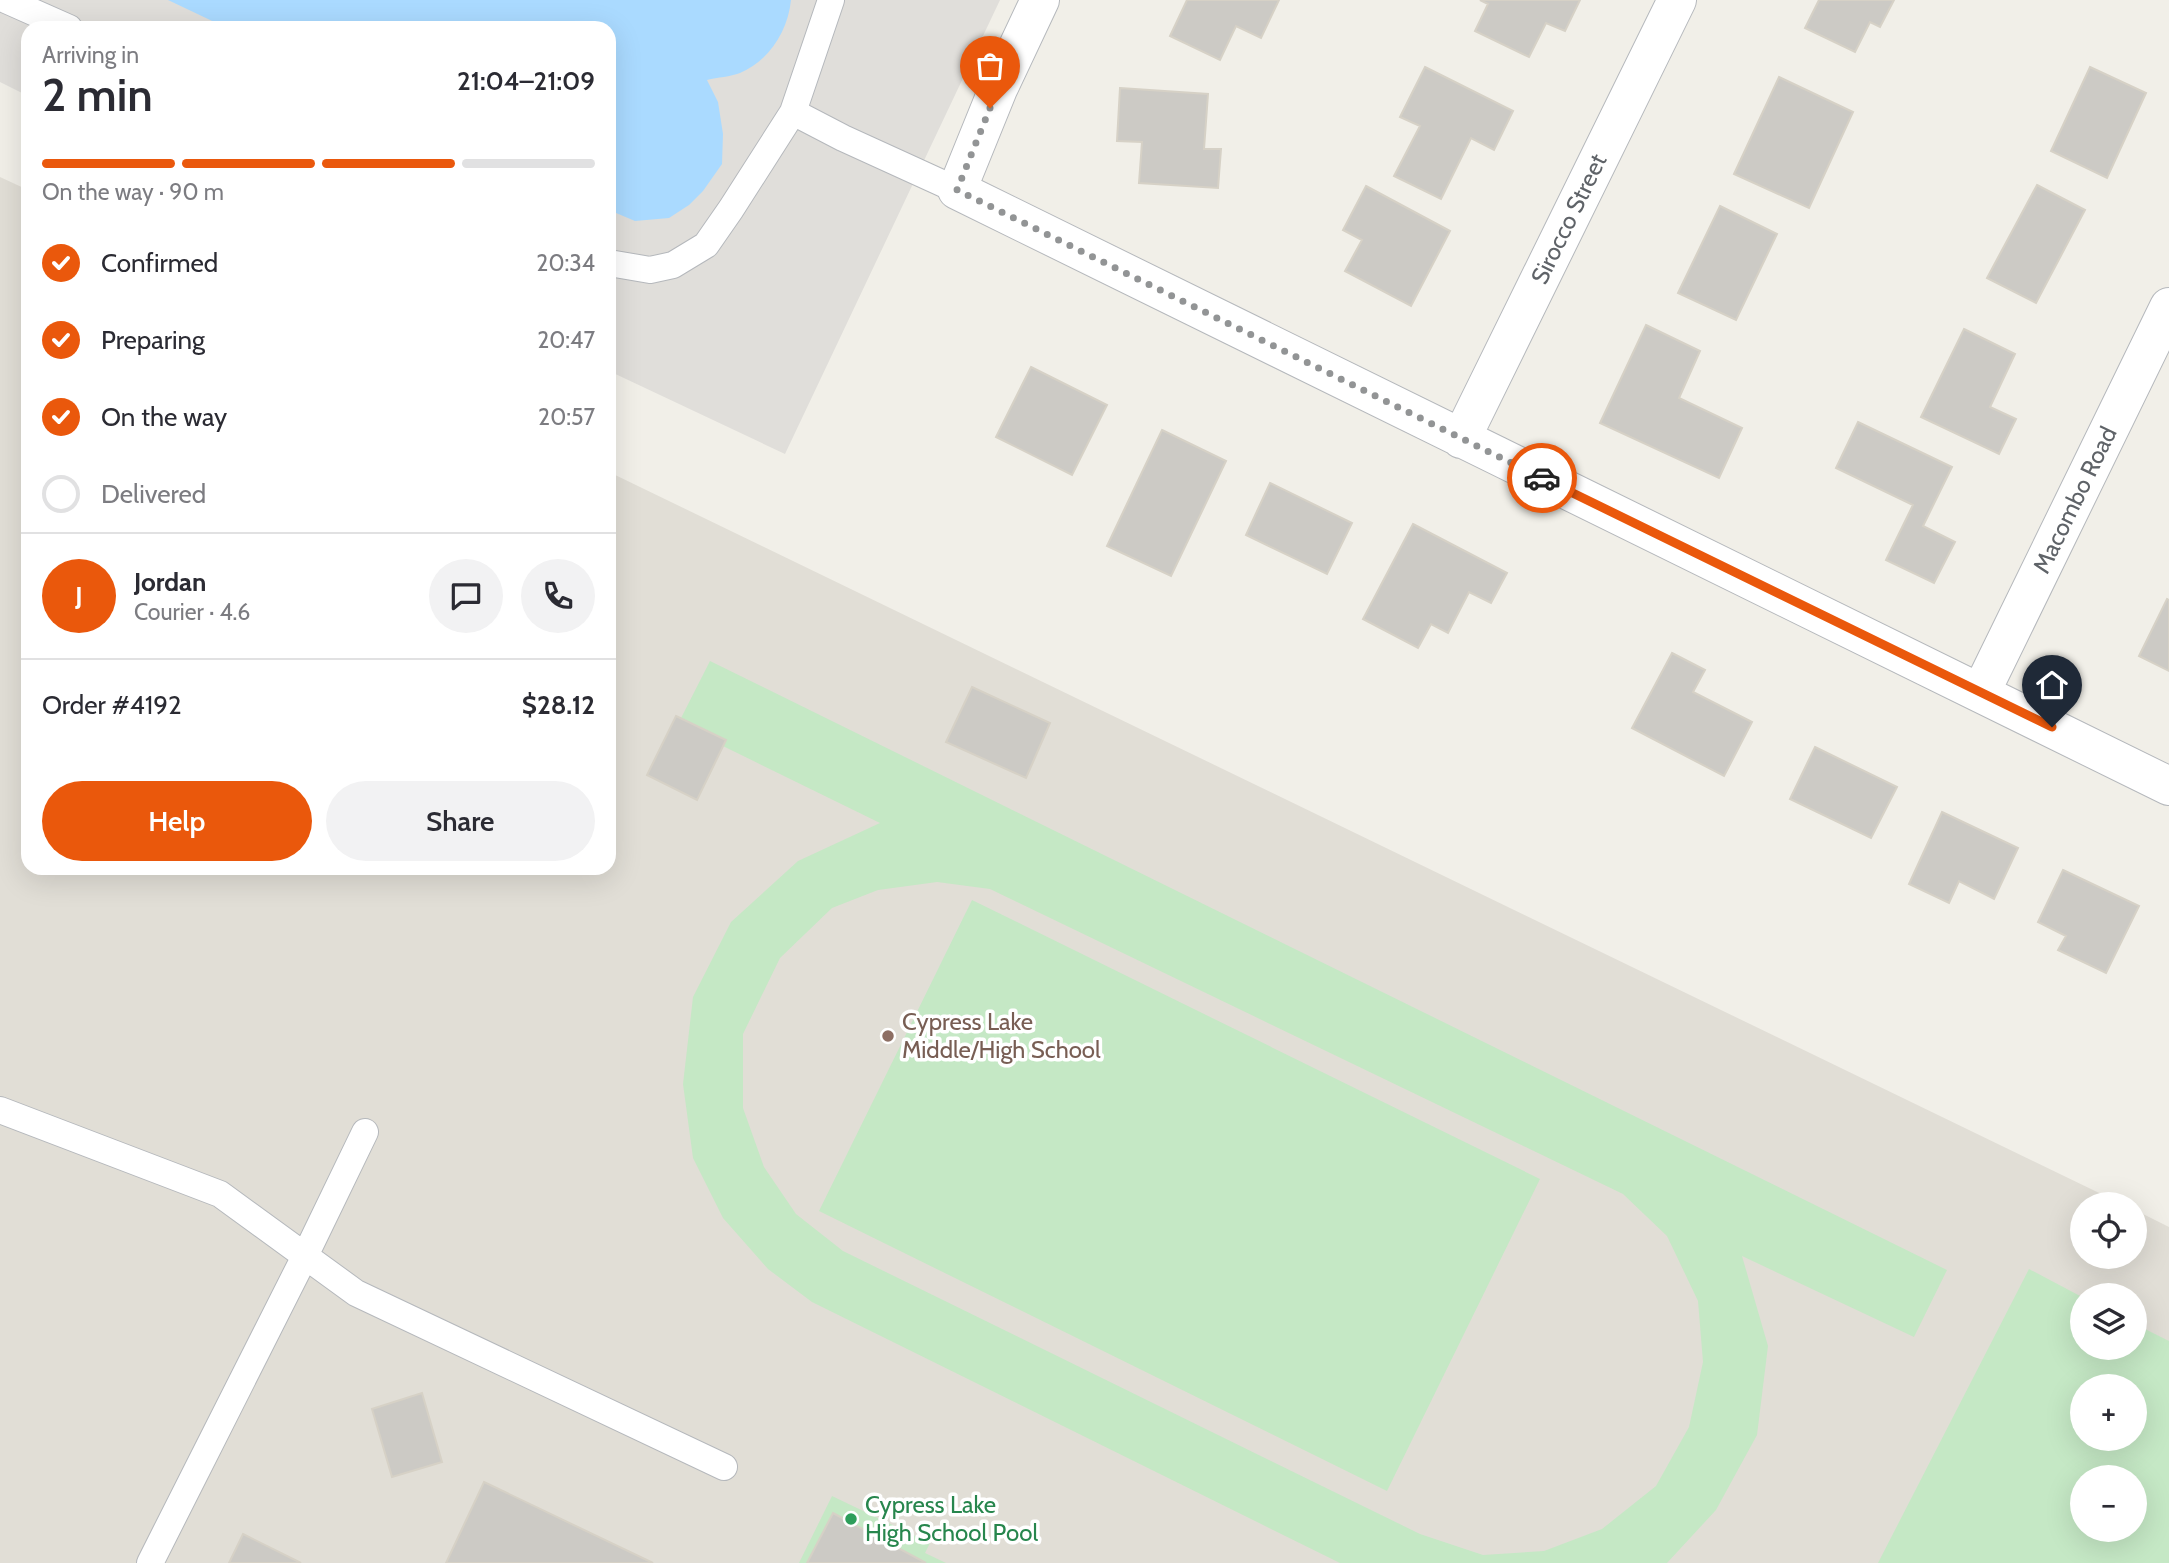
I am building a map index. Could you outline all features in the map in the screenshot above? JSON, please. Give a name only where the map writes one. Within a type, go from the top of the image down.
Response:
[{"type":"street","points":[[1041,0],[998,89],[957,190],[2169,786]]},
{"type":"street","name":"Sirocco Street","points":[[1461,439],[1677,0]]},
{"type":"street","name":"Macombo Road","points":[[1981,692],[2169,307]]},
{"type":"lane","points":[[6,0],[53,21]]},
{"type":"lane","points":[[616,264],[650,270],[673,265],[706,244],[732,209],[793,112],[831,0]]},
{"type":"lane","points":[[793,112],[957,190]]},
{"type":"lane","points":[[0,1110],[220,1194],[356,1293],[724,1467]]},
{"type":"lane","points":[[150,1563],[365,1132]]},
{"type":"shaded area","points":[[0,0],[1000,0],[785,454],[616,374],[616,21],[21,21],[21,92],[0,82]]},
{"type":"shaded area","name":"Cypress Lake Middle/High School","points":[[0,177],[21,187],[21,875],[616,875],[616,475],[2097,1192],[2070,1192],[2070,1269],[2147,1269],[2147,1216],[2169,1227],[2169,1563],[0,1563]]},
{"type":"green space","points":[[710,661],[1947,1270],[1914,1337],[1742,1256],[1768,1346],[1757,1435],[1716,1510],[1667,1563],[1340,1563],[812,1302],[768,1269],[723,1218],[693,1158],[683,1084],[693,997],[731,922],[798,861],[880,823],[678,724]],"holes":[[[937,882],[990,889],[1623,1194],[1667,1236],[1698,1301],[1703,1362],[1689,1427],[1656,1486],[1602,1529],[1544,1551],[1483,1555],[1420,1534],[843,1251],[796,1214],[764,1167],[743,1108],[743,1034],[780,958],[832,908],[878,890]]]},
{"type":"green space","points":[[972,900],[1540,1179],[1387,1491],[819,1211]]},
{"type":"green space","points":[[2029,1269],[2070,1291],[2070,1360],[2147,1360],[2147,1330],[2169,1341],[2169,1563],[1878,1563]]},
{"type":"green space","name":"Cypress Lake High School Pool","points":[[832,1496],[930,1543],[925,1553],[946,1563],[799,1563]]},
{"type":"water","points":[[168,0],[791,0],[781,34],[760,61],[740,73],[707,80],[718,102],[723,134],[722,164],[703,191],[689,205],[669,218],[635,221],[616,213],[616,21],[212,21]]},
{"type":"building","points":[[1187,0],[1279,0],[1261,38],[1236,26],[1220,60],[1170,36]]},
{"type":"building","points":[[1480,0],[1580,0],[1565,31],[1546,23],[1529,57],[1475,31],[1488,4]]},
{"type":"building","points":[[1819,0],[1894,0],[1880,27],[1870,22],[1855,52],[1805,28]]},
{"type":"building","points":[[1425,67],[1513,111],[1494,150],[1471,138],[1441,199],[1394,176],[1420,126],[1400,117]]},
{"type":"building","points":[[2090,67],[2146,93],[2107,178],[2051,151]]},
{"type":"building","points":[[1779,77],[1853,112],[1809,208],[1734,174]]},
{"type":"building","points":[[1120,88],[1208,94],[1204,149],[1221,149],[1218,188],[1139,183],[1142,142],[1117,141]]},
{"type":"building","points":[[2037,185],[2085,210],[2036,303],[1987,278]]},
{"type":"building","points":[[1366,186],[1450,231],[1411,306],[1345,271],[1362,240],[1343,230]]},
{"type":"building","points":[[1720,206],[1777,234],[1736,320],[1678,293]]},
{"type":"building","points":[[1646,325],[1700,351],[1679,398],[1742,428],[1719,478],[1600,423]]},
{"type":"building","points":[[1964,329],[2015,354],[1990,407],[2016,419],[1999,454],[1921,417]]},
{"type":"building","points":[[1031,367],[1107,405],[1072,475],[996,437]]},
{"type":"building","points":[[1858,422],[1952,467],[1923,526],[1955,542],[1934,583],[1886,560],[1913,505],[1836,468]]},
{"type":"building","points":[[1162,430],[1226,461],[1171,576],[1107,546]]},
{"type":"building","points":[[1270,483],[1352,523],[1327,574],[1246,535]]},
{"type":"building","points":[[1413,524],[1507,573],[1491,603],[1469,592],[1448,633],[1431,624],[1418,648],[1363,619]]},
{"type":"building","points":[[2167,599],[2169,600],[2169,671],[2139,656]]},
{"type":"building","points":[[1672,653],[1705,670],[1693,692],[1752,722],[1724,776],[1632,728]]},
{"type":"building","points":[[972,687],[1050,723],[1026,778],[946,742]]},
{"type":"building","points":[[676,716],[726,740],[697,800],[647,775]]},
{"type":"building","points":[[1815,747],[1897,787],[1871,838],[1790,799]]},
{"type":"building","points":[[1942,812],[2018,848],[1994,899],[1959,881],[1949,903],[1909,884]]},
{"type":"building","points":[[2063,870],[2139,906],[2106,973],[2058,950],[2066,936],[2038,922]]},
{"type":"building","points":[[422,1393],[442,1462],[392,1477],[372,1409]]},
{"type":"building","points":[[484,1482],[653,1563],[446,1563]]},
{"type":"building","points":[[833,1513],[926,1563],[807,1563]]},
{"type":"building","points":[[243,1534],[301,1563],[229,1563]]},
{"type":"way so far","points":[[990,108],[957,190],[1542,478]]},
{"type":"place","name":"Cypress Lake Middle/High School","points":[[888,1036]]},
{"type":"place","name":"Cypress Lake High School Pool","points":[[851,1519]]},
{"type":"route","points":[[1542,478],[2052,727]]}]
